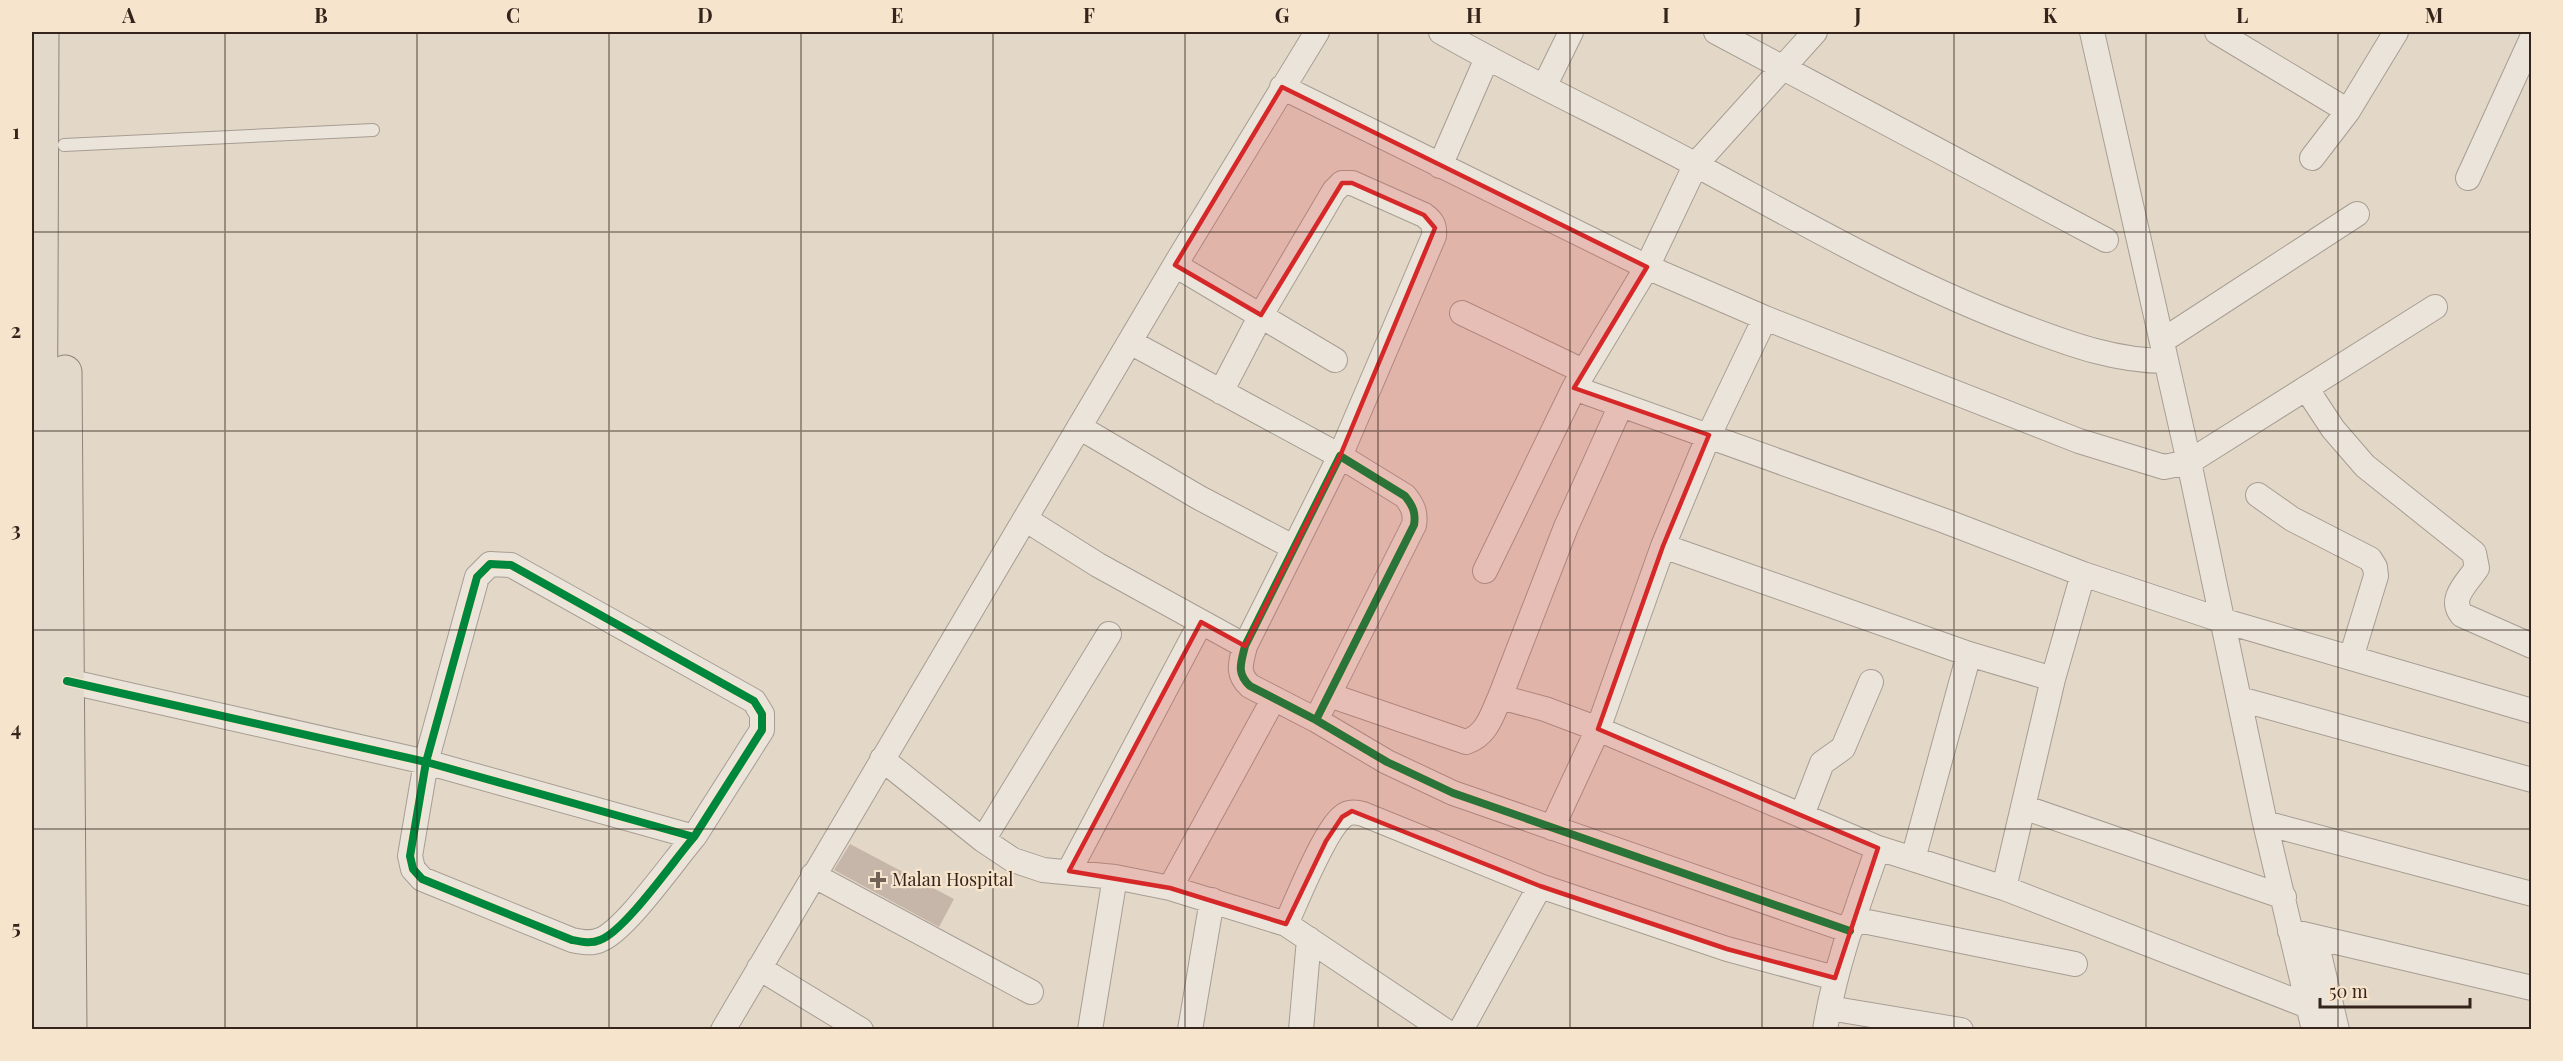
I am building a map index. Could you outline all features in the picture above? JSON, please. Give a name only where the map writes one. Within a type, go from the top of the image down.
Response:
[{"type":"main road","points":[[42,32],[67,681],[70,1029]]},
{"type":"main road","points":[[47,1029],[39,816],[36,594],[37,202],[64,32]]},
{"type":"street","points":[[723,1029],[1079,427],[1317,32]]},
{"type":"street","points":[[1442,32],[1487,58],[1696,164],[1874,261],[1975,308],[2080,347],[2155,356],[2357,214]]},
{"type":"street","points":[[1544,87],[1571,32]]},
{"type":"street","points":[[1716,32],[2106,240]]},
{"type":"street","points":[[1485,571],[1579,379],[1647,267],[1696,164],[1815,32]]},
{"type":"street","points":[[2092,32],[2176,465],[2221,620],[2240,699],[2265,823],[2314,1029]]},
{"type":"street","points":[[2217,32],[2348,111]]},
{"type":"street","points":[[2313,158],[2348,111],[2396,32]]},
{"type":"street","points":[[2468,178],[2532,38]]},
{"type":"street","points":[[1440,166],[1487,58]]},
{"type":"street","points":[[1282,87],[1647,267],[1765,318],[2079,441],[2176,465],[2306,388],[2435,306]]},
{"type":"street","points":[[1221,392],[1261,315],[1334,191],[1342,183],[1352,183],[1424,215],[1432,221],[1435,228],[1434,236],[1340,456],[1245,646],[1239,669],[1242,679],[1273,700],[1316,720],[1387,762],[1453,793],[1552,828],[1851,925],[2075,964]]},
{"type":"street","points":[[1175,266],[1335,360]]},
{"type":"street","points":[[1462,313],[1621,405],[1709,435],[2083,574],[2221,620],[2532,711]]},
{"type":"street","points":[[1552,828],[1598,729],[1663,546],[1709,435],[1765,318]]},
{"type":"street","points":[[1130,342],[1340,456],[1405,496],[1412,504],[1416,515],[1414,525],[1316,720]]},
{"type":"street","points":[[2306,388],[2333,429],[2365,466],[2474,554],[2477,567],[2455,601],[2456,608],[2462,615],[2532,646]]},
{"type":"street","points":[[1329,695],[1466,742],[1477,738],[1486,727],[1500,697],[1566,527],[1621,405]]},
{"type":"street","points":[[1079,427],[1198,497],[1293,547]]},
{"type":"street","points":[[2258,495],[2292,519],[2370,559],[2375,567],[2376,576],[2351,658]]},
{"type":"street","points":[[1025,519],[1098,565],[1245,646]]},
{"type":"street","points":[[1663,546],[1969,654],[2053,679]]},
{"type":"street","points":[[490,564],[512,565],[754,702],[762,714],[762,730],[694,837],[618,929],[600,940],[585,943],[572,940],[422,879],[413,868],[410,856],[426,762],[477,577],[490,564]]},
{"type":"street","points":[[2004,888],[2053,679],[2083,574]]},
{"type":"street","points":[[1069,871],[1201,622]]},
{"type":"street","points":[[983,840],[1109,634]]},
{"type":"street","points":[[1913,859],[1969,654]]},
{"type":"street","points":[[67,681],[426,762],[694,837]]},
{"type":"street","points":[[1802,815],[1822,763],[1843,748],[1871,682]]},
{"type":"street","points":[[1500,697],[1545,709],[1598,729],[1878,848],[2004,888],[2308,1006]]},
{"type":"street","points":[[2240,699],[2532,780]]},
{"type":"street","points":[[1170,888],[1273,700]]},
{"type":"street","points":[[882,759],[983,840],[1013,860],[1043,870],[1115,877],[1170,888],[1286,924],[1444,1029]]},
{"type":"street","points":[[2023,807],[2284,897]]},
{"type":"street","points":[[1286,924],[1326,841],[1342,817],[1352,811],[1540,886],[1727,949],[1835,978]]},
{"type":"street","points":[[2265,823],[2532,894]]},
{"type":"street","points":[[1878,848],[1835,978],[1827,1019],[1961,1029]]},
{"type":"street","points":[[813,875],[1032,992]]},
{"type":"street","points":[[1090,1029],[1115,877]]},
{"type":"street","points":[[1461,1029],[1540,886]]},
{"type":"street","points":[[1191,1029],[1212,900]]},
{"type":"street","points":[[2290,931],[2532,988]]},
{"type":"street","points":[[2315,937],[2337,1029]]},
{"type":"street","points":[[1301,1029],[1309,939]]},
{"type":"street","points":[[759,968],[861,1029]]},
{"type":"lane","points":[[46,147],[373,130]]},
{"type":"highlighted area","points":[[1282,87],[1647,267],[1574,388],[1709,435],[1663,546],[1598,729],[1878,848],[1835,978],[1727,949],[1540,886],[1352,811],[1342,817],[1326,841],[1286,924],[1170,888],[1069,871],[1201,622],[1245,646],[1340,456],[1435,228],[1424,215],[1352,183],[1342,183],[1261,315],[1175,265]]},
{"type":"building","points":[[850,844],[954,899],[939,927],[834,870]]},
{"type":"cycle path","points":[[1316,720],[1415,521],[1413,510],[1405,496],[1340,456],[1245,646],[1241,672],[1250,686],[1316,720],[1387,762],[1453,793],[1850,931]]},
{"type":"cycle path","points":[[67,681],[426,762],[694,837],[762,730],[762,714],[754,701],[511,565],[490,564],[477,577],[426,762],[410,856],[413,869],[422,879],[572,940],[593,942],[610,934],[635,910],[694,837]]},
{"type":"place","name":"Malan Hospital","points":[[878,880]]}]
